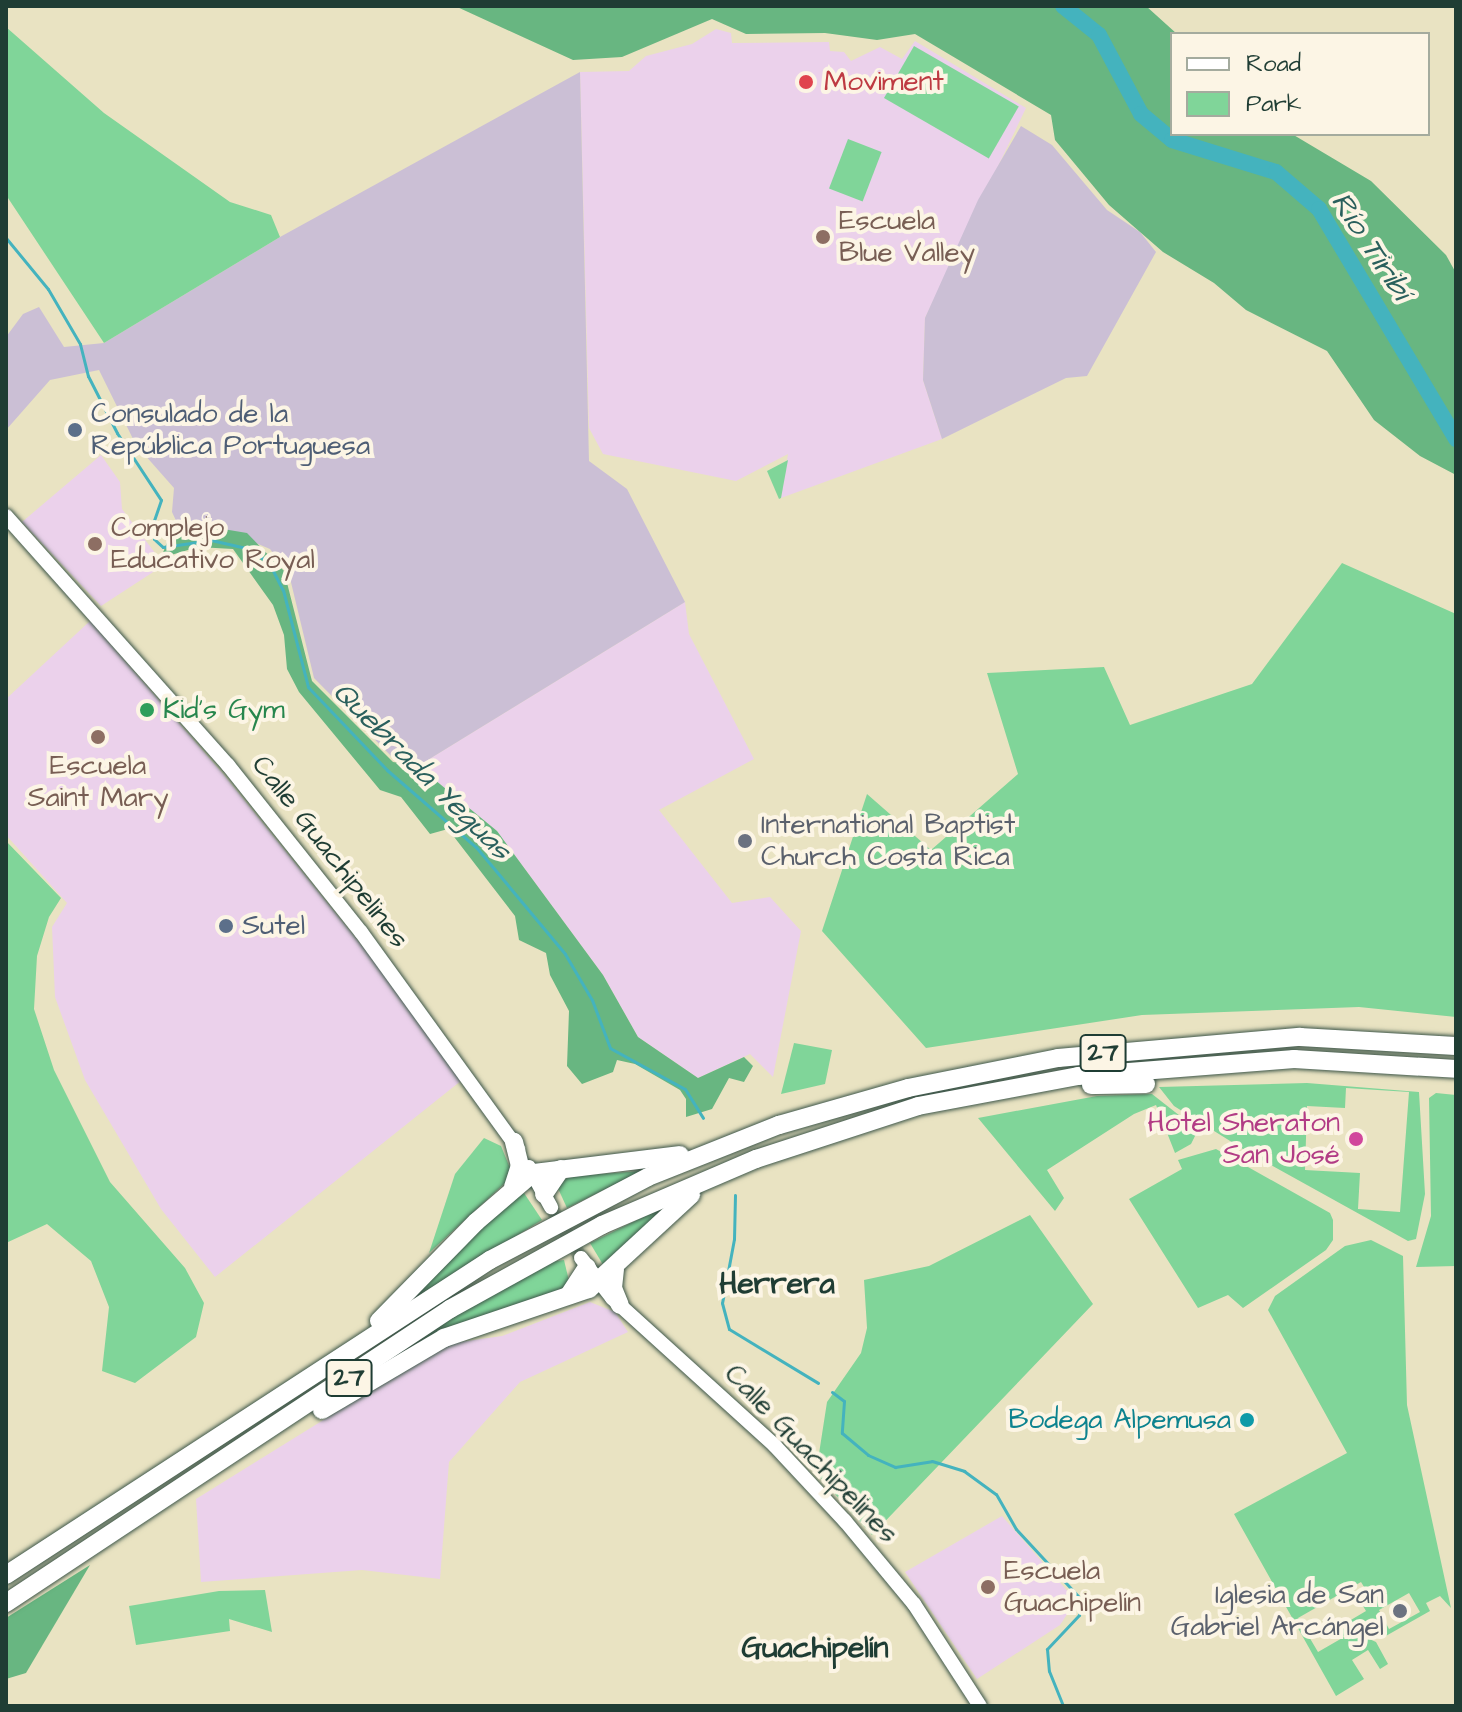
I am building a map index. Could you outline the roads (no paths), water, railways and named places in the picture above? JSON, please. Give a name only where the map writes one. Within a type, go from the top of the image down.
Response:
[{"type":"highway","name":"27","points":[[6,1575],[502,1253],[648,1177],[760,1133],[893,1092],[1058,1058],[1300,1037],[1456,1046]]},
{"type":"highway","name":"27","points":[[6,1603],[499,1281],[614,1220],[756,1159],[907,1109],[996,1089],[1238,1061],[1341,1059],[1456,1069]]},
{"type":"highway","points":[[996,1089],[1146,1084]]},
{"type":"highway","points":[[293,1387],[370,1330],[533,1173],[664,1159],[760,1133]]},
{"type":"highway","points":[[512,1190],[520,1166],[514,1142]]},
{"type":"highway","points":[[152,1510],[444,1338],[567,1297],[599,1283],[676,1204],[756,1159]]},
{"type":"highway","points":[[548,1201],[561,1169]]},
{"type":"highway","points":[[567,1297],[580,1284],[584,1262]]},
{"type":"highway","points":[[615,1269],[613,1288],[620,1305]]},
{"type":"street","name":"Calle Guachipelines","points":[[6,516],[237,775],[361,932],[514,1142],[548,1201]]},
{"type":"street","name":"Calle Guachipelines","points":[[584,1262],[620,1305],[775,1446],[845,1521],[914,1604],[980,1706]]},
{"type":"waterway","name":"Río Tiribí","points":[[1063,6],[1099,35],[1141,114],[1172,140],[1276,172],[1319,209],[1456,439]]},
{"type":"waterway","name":"Quebrada Yeguas","points":[[6,238],[48,289],[80,344],[88,376],[117,433],[161,500],[152,526],[154,539],[163,547],[211,540],[247,548],[269,563],[283,590],[308,687],[387,770],[476,847],[565,954],[592,1000],[610,1048],[685,1089],[703,1118]]},
{"type":"waterway","name":"Quebrada Yeguas","points":[[735,1195],[734,1239],[722,1303],[729,1329],[818,1383]]},
{"type":"waterway","name":"Quebrada Yeguas","points":[[832,1392],[844,1401],[842,1433],[868,1455],[895,1467],[932,1461],[964,1471],[996,1494],[1016,1529],[1080,1598],[1079,1615],[1047,1649],[1049,1671],[1063,1706]]},
{"type":"tunnel","points":[[551,1207],[581,1258]]},
{"type":"place","name":"Moviment","points":[[806,82]]},
{"type":"place","name":"Escuela Blue Valley","points":[[823,237]]},
{"type":"place","name":"Consulado de la República Portuguesa","points":[[75,430]]},
{"type":"place","name":"Complejo Educativo Royal","points":[[95,544]]},
{"type":"place","name":"Kid's Gym","points":[[147,710]]},
{"type":"place","name":"Escuela Saint Mary","points":[[98,737]]},
{"type":"place","name":"International Baptist Church Costa Rica","points":[[745,841]]},
{"type":"place","name":"Sutel","points":[[226,926]]},
{"type":"place","name":"Hotel Sheraton San José","points":[[1356,1139]]},
{"type":"place","name":"Bodega Alpemusa","points":[[1247,1420]]},
{"type":"place","name":"Escuela Guachipelín","points":[[988,1587]]},
{"type":"place","name":"Iglesia de San Gabriel Arcángel","points":[[1400,1611]]},
{"type":"district","name":"Herrera","points":[[777,1284]]},
{"type":"district","name":"Guachipelín","points":[[815,1648]]}]
